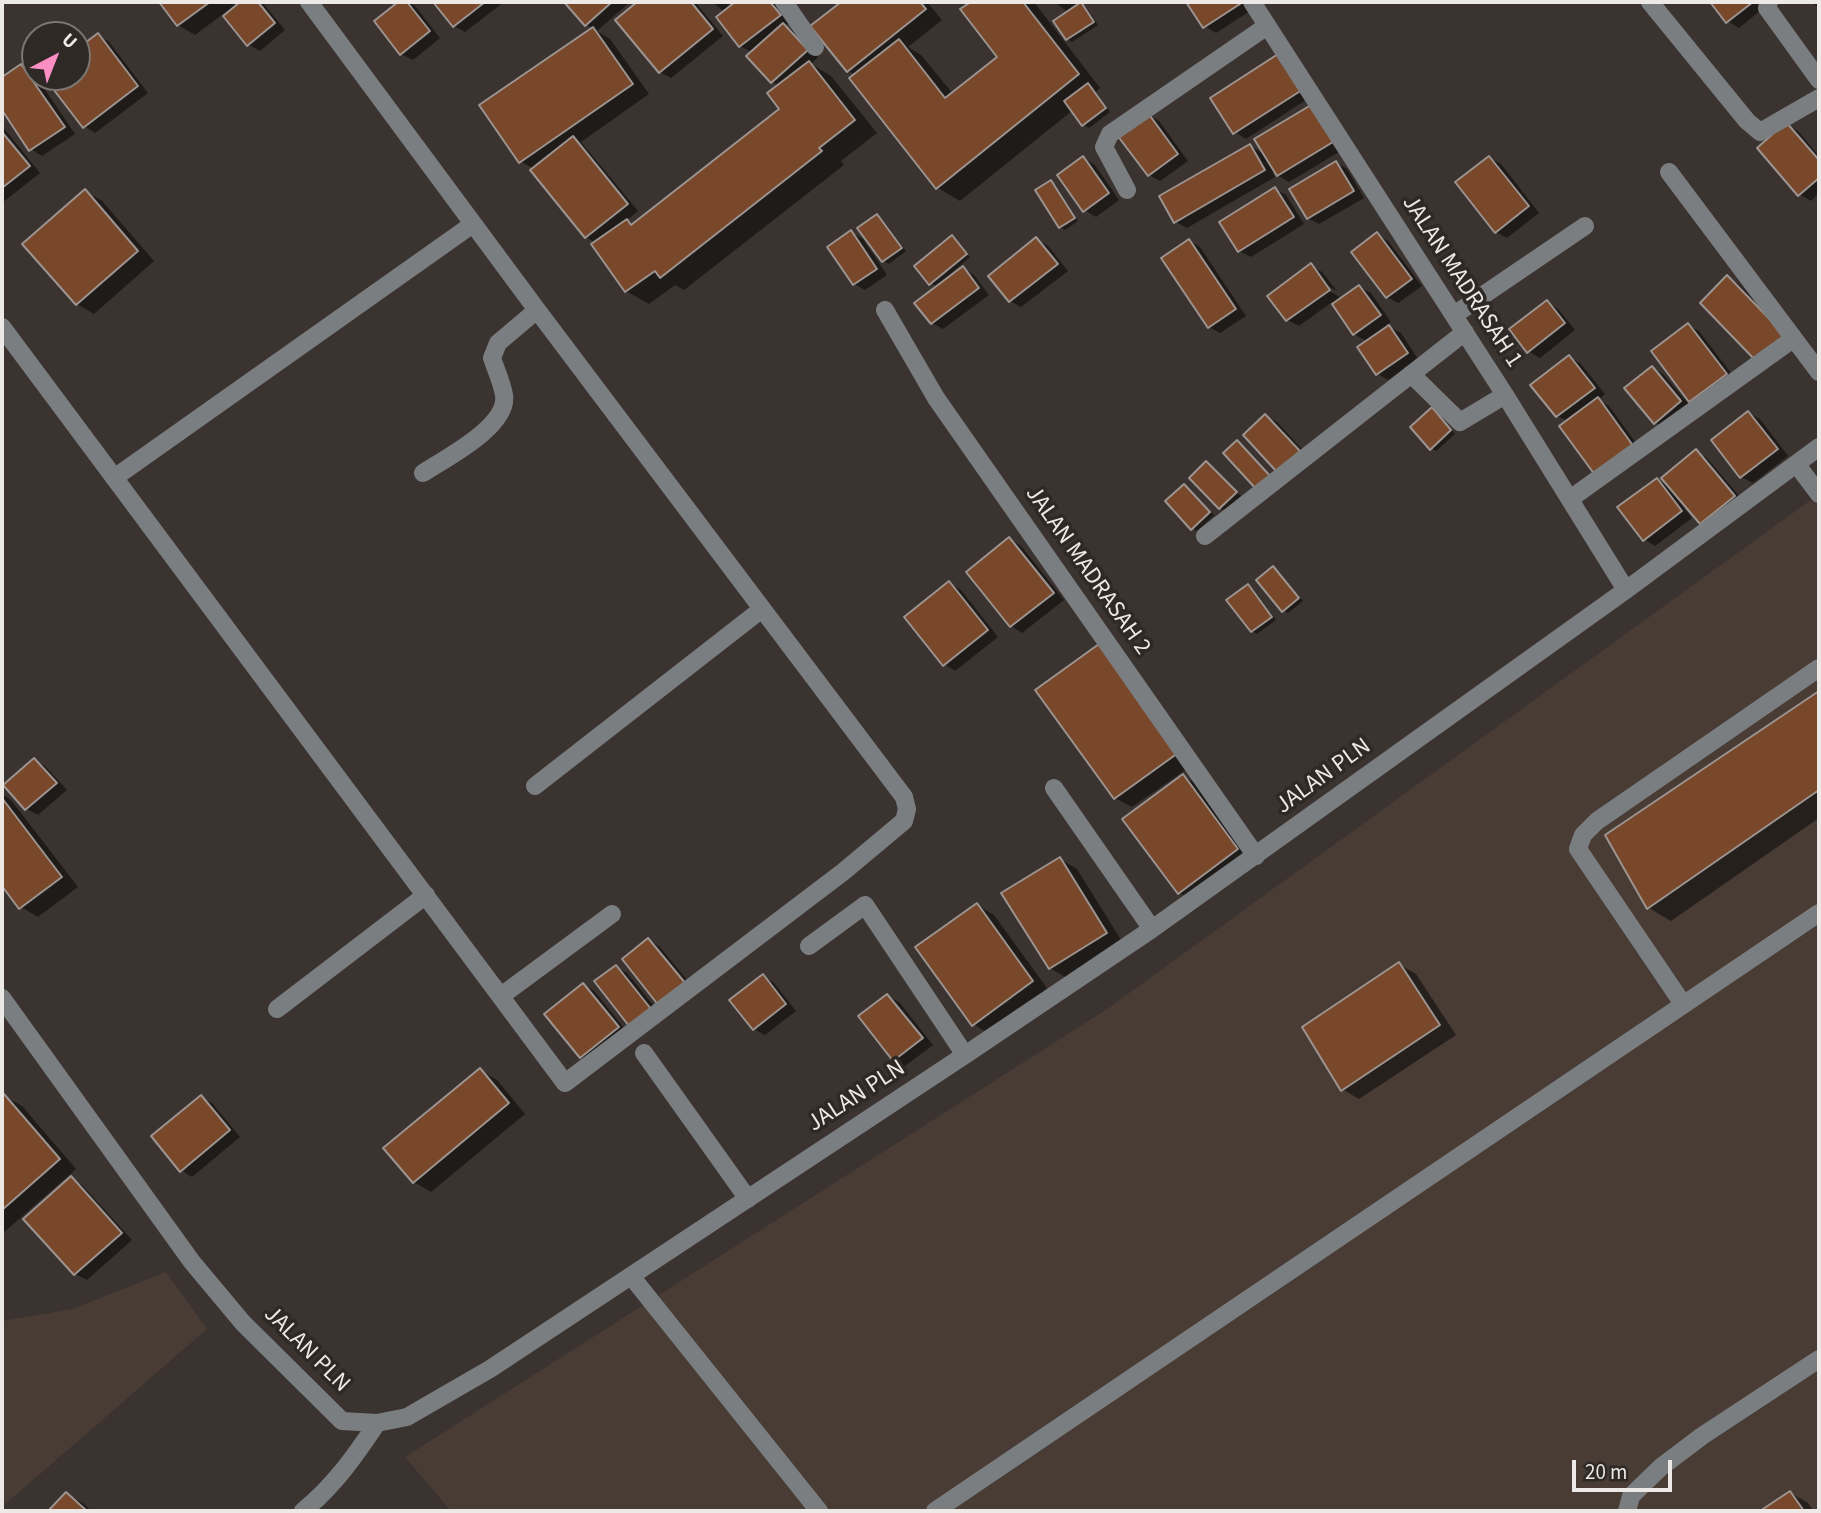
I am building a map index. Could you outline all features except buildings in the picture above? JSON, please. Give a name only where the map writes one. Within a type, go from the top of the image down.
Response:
[{"type":"street","points":[[784,2],[815,47]]},
{"type":"street","name":"JALAN MADRASAH 1","points":[[1252,2],[1465,332],[1626,590]]},
{"type":"street","points":[[1650,2],[1747,121],[1760,132],[1819,98]]},
{"type":"street","points":[[1769,2],[1767,8],[1819,80]]},
{"type":"street","points":[[2,327],[565,1083],[843,872],[904,821],[907,809],[904,797],[473,224],[315,4]]},
{"type":"street","points":[[1127,190],[1104,147],[1110,134],[1267,26]]},
{"type":"street","points":[[1669,172],[1819,372]]},
{"type":"street","points":[[114,478],[473,224]]},
{"type":"street","points":[[1454,315],[1585,226]]},
{"type":"street","points":[[423,473],[485,431],[503,410],[504,396],[492,358],[498,343],[537,310]]},
{"type":"street","name":"JALAN MADRASAH 2","points":[[885,310],[936,398],[1256,856]]},
{"type":"street","points":[[1205,536],[1465,332]]},
{"type":"street","points":[[1570,499],[1793,339]]},
{"type":"street","points":[[1411,374],[1460,422],[1505,395]]},
{"type":"street","name":"JALAN PLN","points":[[3,1004],[192,1262],[243,1323],[342,1421],[377,1423],[407,1417],[490,1369],[1152,929],[1626,590],[1819,447]]},
{"type":"street","points":[[1797,465],[1819,494]]},
{"type":"street","points":[[535,786],[762,609]]},
{"type":"street","points":[[1683,1004],[1578,849],[1583,835],[1597,821],[1819,668]]},
{"type":"street","points":[[1054,788],[1152,929]]},
{"type":"street","points":[[277,1009],[425,895]]},
{"type":"street","points":[[809,946],[865,905],[965,1055]]},
{"type":"street","points":[[934,1511],[1819,913]]},
{"type":"street","points":[[501,996],[612,914]]},
{"type":"street","points":[[644,1054],[748,1199]]},
{"type":"street","points":[[631,1276],[820,1511]]},
{"type":"street","points":[[1627,1511],[1630,1496],[1661,1467],[1702,1436],[1819,1359]]},
{"type":"street","points":[[303,1511],[322,1496],[351,1463],[377,1423]]},
{"type":"shaded area","points":[[1819,494],[1819,1511],[451,1511],[405,1457],[1107,1009]]},
{"type":"shaded area","points":[[166,1272],[207,1329],[2,1507],[2,1321],[72,1309]]}]
